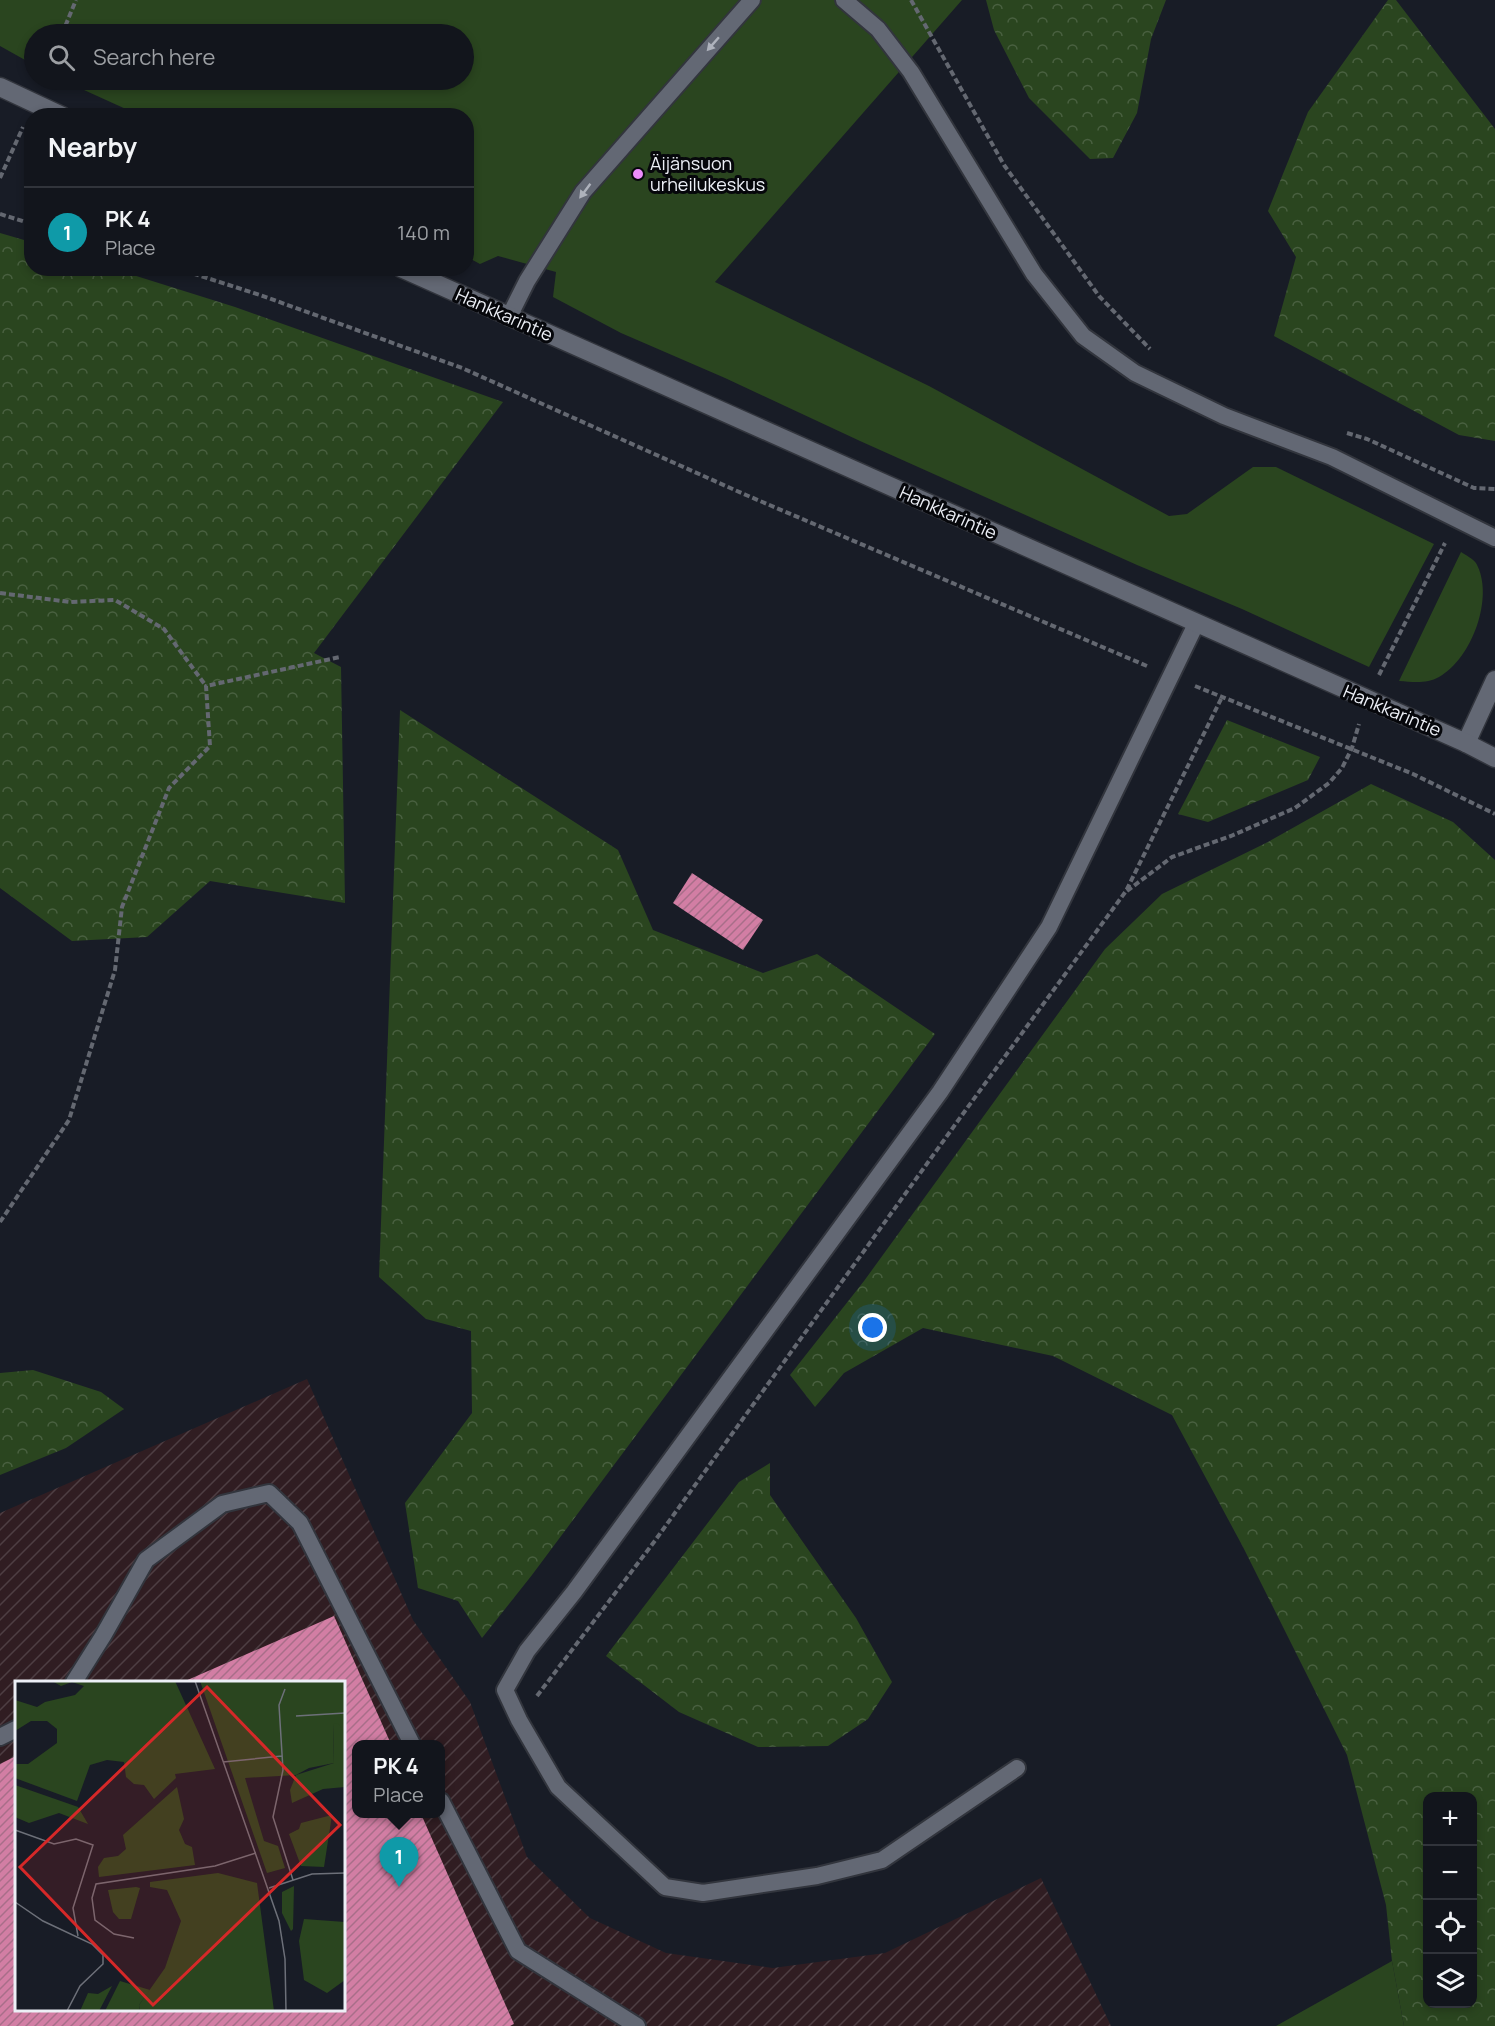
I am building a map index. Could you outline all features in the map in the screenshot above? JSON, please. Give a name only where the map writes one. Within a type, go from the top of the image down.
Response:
[{"type":"main road","points":[[0,87],[46,108]]},
{"type":"main road","name":"Hankkarintie","points":[[419,276],[1466,743],[1495,758]]},
{"type":"main road","points":[[1466,743],[1495,680]]},
{"type":"lane","points":[[509,317],[527,281],[583,192],[752,0]]},
{"type":"lane","points":[[844,0],[878,29],[911,72],[1034,274],[1083,336],[1135,373],[1224,416],[1332,457],[1495,538]]},
{"type":"lane","points":[[1017,1768],[882,1860],[817,1876],[704,1893],[665,1887],[558,1787],[519,1720],[505,1690],[527,1651],[574,1592],[940,1092],[1049,927],[1196,624]]},
{"type":"lane","points":[[75,1681],[146,1560],[222,1504],[269,1493],[300,1523],[410,1740]]},
{"type":"lane","points":[[0,1737],[15,1730]]},
{"type":"lane","points":[[445,1809],[518,1951],[637,2026]]},
{"type":"path","points":[[66,24],[76,0]]},
{"type":"path","points":[[911,0],[1004,165],[1099,296],[1154,353]]},
{"type":"path","points":[[0,178],[22,127]]},
{"type":"path","points":[[0,214],[24,222]]},
{"type":"path","points":[[201,276],[462,368],[746,495],[1170,676],[1413,774],[1495,814]]},
{"type":"path","points":[[1344,432],[1367,439],[1474,488],[1495,489]]},
{"type":"path","points":[[1126,891],[1172,857],[1231,836],[1295,808],[1329,783],[1342,768],[1352,748],[1366,700],[1457,519]]},
{"type":"path","points":[[0,593],[70,602],[115,600],[164,629],[206,686],[210,747],[169,788],[122,907],[115,970],[69,1120],[0,1221]]},
{"type":"path","points":[[206,686],[340,657]]},
{"type":"path","points":[[519,1720],[654,1542],[1126,891],[1222,697]]},
{"type":"shaded area","points":[[307,1379],[413,1620],[470,1702],[527,1857],[590,1918],[666,1953],[773,1968],[885,1953],[1041,1878],[1111,2026],[0,2026],[0,1513]]},
{"type":"green space","points":[[0,0],[962,0],[715,282],[929,386],[1169,516],[1187,514],[1253,467],[1276,467],[1434,544],[1369,667],[621,333],[553,297],[556,272],[498,256],[480,264],[474,261],[474,108],[124,108],[84,90],[474,90],[474,24],[24,24],[24,59],[0,46]]},
{"type":"green space","points":[[986,0],[1166,0],[1151,39],[1137,113],[1113,158],[1090,159],[1029,98],[994,30]]},
{"type":"green space","points":[[1388,0],[1396,0],[1495,129],[1495,441],[1459,435],[1274,336],[1296,257],[1268,211],[1308,112]]},
{"type":"green space","points":[[0,233],[24,240],[24,276],[136,276],[235,307],[503,402],[314,653],[341,667],[345,903],[210,881],[147,937],[72,941],[0,888]]},
{"type":"green space","points":[[1461,552],[1476,563],[1483,592],[1477,626],[1470,642],[1451,668],[1439,677],[1425,682],[1399,681]]},
{"type":"green space","points":[[400,710],[618,850],[653,930],[763,973],[817,954],[935,1034],[532,1575],[482,1638],[458,1601],[418,1588],[405,1503],[472,1413],[471,1331],[426,1319],[379,1277]]},
{"type":"green space","points":[[1227,720],[1320,757],[1308,780],[1208,822],[1178,814]]},
{"type":"green space","points":[[1371,784],[1453,822],[1495,860],[1495,2026],[1404,2026],[1392,1961],[1386,1905],[1347,1755],[1243,1547],[1172,1415],[1053,1356],[923,1328],[844,1373],[815,1407],[790,1375],[864,1281],[1105,949],[1162,894],[1268,842]]},
{"type":"green space","points":[[33,1370],[101,1392],[124,1409],[66,1448],[0,1475],[0,1373]]},
{"type":"green space","points":[[770,1463],[770,1495],[856,1618],[892,1682],[868,1719],[828,1746],[758,1747],[679,1712],[606,1656],[739,1482]]},
{"type":"green space","points":[[1392,1961],[1404,2026],[1276,2026]]},
{"type":"building","points":[[692,873],[763,920],[743,950],[673,903]]},
{"type":"building","points":[[334,1616],[389,1740],[352,1740],[352,1818],[423,1818],[514,2024],[510,2026],[0,2026],[0,1764],[15,1756],[15,2011],[345,2011],[345,1681],[185,1681]]},
{"type":"place","name":"Äijänsuon urheilukeskus","points":[[638,174]]},
{"type":"place","name":"PK 4","points":[[399,1887]]}]
